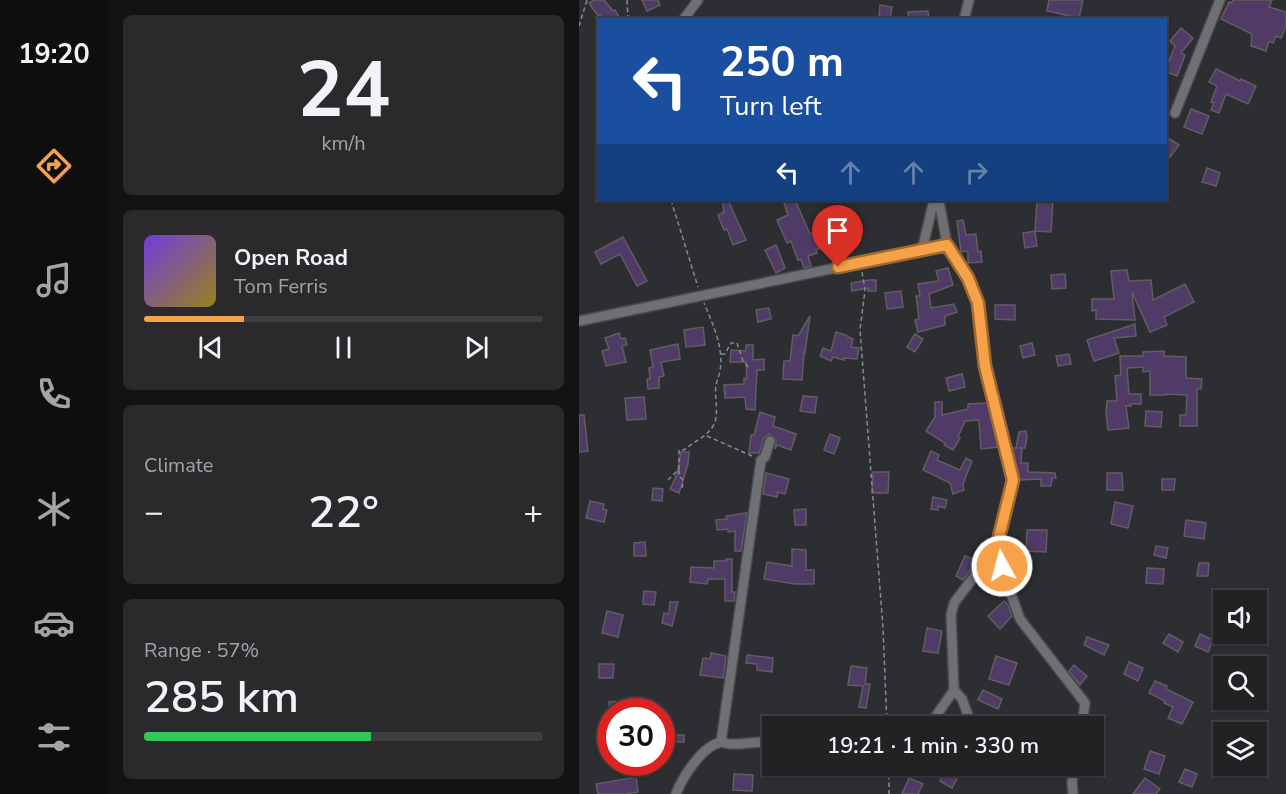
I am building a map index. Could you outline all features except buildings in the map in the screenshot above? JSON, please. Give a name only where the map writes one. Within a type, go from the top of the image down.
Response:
[{"type":"street","points":[[684,18],[698,0]]},
{"type":"street","points":[[964,18],[969,0]]},
{"type":"street","points":[[1175,113],[1220,0]]},
{"type":"street","points":[[922,250],[934,201]]},
{"type":"street","points":[[936,716],[954,690],[951,615],[954,603],[996,549],[1013,480],[985,366],[978,303],[968,278],[947,245],[939,201]]},
{"type":"street","points":[[579,321],[947,245]]},
{"type":"street","points":[[721,742],[761,460],[765,457],[770,441]]},
{"type":"street","points":[[996,549],[1020,619],[1085,703],[1083,716]]},
{"type":"street","points":[[954,690],[962,699],[968,716]]},
{"type":"street","points":[[676,794],[699,754],[721,742],[729,744],[762,742]]},
{"type":"street","points":[[1073,776],[1073,794]]},
{"type":"path","points":[[579,26],[587,0]]},
{"type":"path","points":[[627,0],[628,18]]},
{"type":"path","points":[[671,201],[721,354],[720,372],[716,384],[715,423],[706,436],[684,450],[679,450],[679,476],[683,480],[682,490]]},
{"type":"path","points":[[861,262],[865,290],[860,330],[883,628],[887,716]]},
{"type":"path","points":[[721,354],[725,354],[731,343],[737,343],[743,361],[750,369]]},
{"type":"path","points":[[706,436],[761,460]]},
{"type":"path","points":[[668,480],[679,470]]},
{"type":"path","points":[[888,776],[889,794]]},
{"type":"route","points":[[838,267],[947,245],[968,278],[978,303],[985,366],[1013,480],[996,549],[1002,566]]}]
